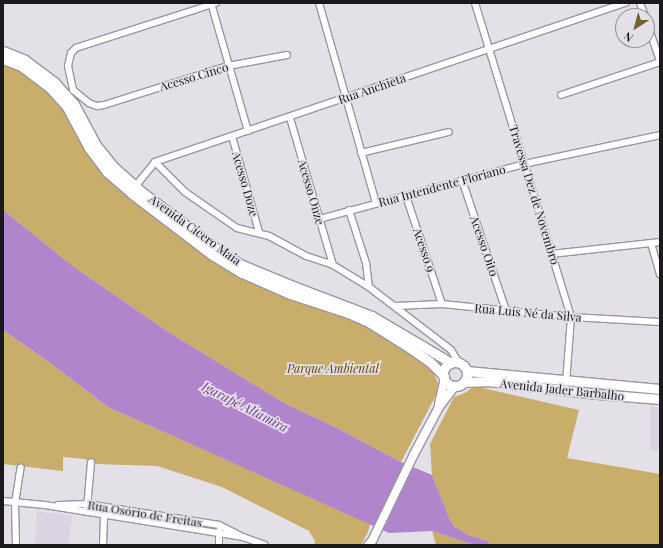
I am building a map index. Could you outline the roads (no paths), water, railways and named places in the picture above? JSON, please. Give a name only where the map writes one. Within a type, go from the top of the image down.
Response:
[{"type":"main road","name":"Avenida Cícero Maia","points":[[3,51],[25,60],[70,92],[74,104],[96,145],[134,190],[212,255],[242,273],[290,294],[348,313],[370,323],[430,362],[444,378]]},
{"type":"main road","name":"Avenida Cícero Maia","points":[[3,59],[21,66],[58,97],[67,107],[94,154],[107,172],[217,249],[242,265],[293,286],[350,306],[372,316],[455,363]]},
{"type":"main road","points":[[455,363],[467,371],[464,382],[456,386],[449,384],[444,378],[445,368],[455,363]]},
{"type":"main road","name":"Avenida Jader Barbalho","points":[[467,371],[660,389]]},
{"type":"main road","name":"Avenida Jader Barbalho","points":[[464,382],[488,381],[567,391],[660,400]]},
{"type":"street","points":[[70,92],[68,66],[71,53],[76,48],[213,3],[228,66],[248,131]]},
{"type":"street","points":[[319,3],[376,203]]},
{"type":"street","name":"Travessa Dez de Novembro","points":[[475,3],[571,317],[566,381],[567,391]]},
{"type":"street","name":"Rua Anchieta","points":[[155,162],[290,118],[345,97],[626,3]]},
{"type":"street","points":[[561,95],[660,62],[655,47]]},
{"type":"street","name":"Acesso Cinco","points":[[70,92],[88,103],[97,106],[104,105],[228,66],[287,55]]},
{"type":"street","name":"Acesso Onze","points":[[290,118],[333,265]]},
{"type":"street","points":[[361,153],[449,132]]},
{"type":"street","name":"Rua Intendente Floriano","points":[[319,219],[524,164],[660,135]]},
{"type":"street","name":"Acesso Doze","points":[[232,136],[259,232]]},
{"type":"street","points":[[134,190],[155,162],[185,192],[237,228],[259,232],[306,256],[333,265],[369,287],[396,306],[451,350],[455,363]]},
{"type":"street","name":"Acesso Oito","points":[[462,180],[506,311]]},
{"type":"street","name":"Acesso 9","points":[[406,196],[442,304]]},
{"type":"street","points":[[349,210],[366,263],[369,287]]},
{"type":"street","points":[[552,254],[660,242]]},
{"type":"street","points":[[651,243],[660,275]]},
{"type":"street","name":"Rua Luís Né da Silva","points":[[396,306],[442,304],[571,317],[660,322]]},
{"type":"street","points":[[439,407],[444,378]]},
{"type":"street","points":[[372,542],[413,456],[439,407],[456,386]]},
{"type":"street","points":[[87,512],[91,462]]},
{"type":"street","points":[[16,545],[15,503],[21,467]]},
{"type":"street","name":"Rua Osório de Freitas","points":[[3,501],[45,505],[87,504],[219,526],[265,545]]},
{"type":"street","name":"Rua Osório de Freitas","points":[[45,505],[219,535],[243,537]]},
{"type":"street","points":[[103,545],[104,515]]},
{"type":"street","points":[[219,526],[219,545]]},
{"type":"water","name":"Igarapé Altamira","points":[[3,210],[74,267],[170,333],[286,404],[333,426],[401,462],[432,475],[450,520],[455,527],[466,534],[487,541],[491,545],[475,545],[432,531],[389,533],[108,407],[49,362],[3,330]]},
{"type":"park label","name":"Parque Ambiental","points":[[333,369]]}]
